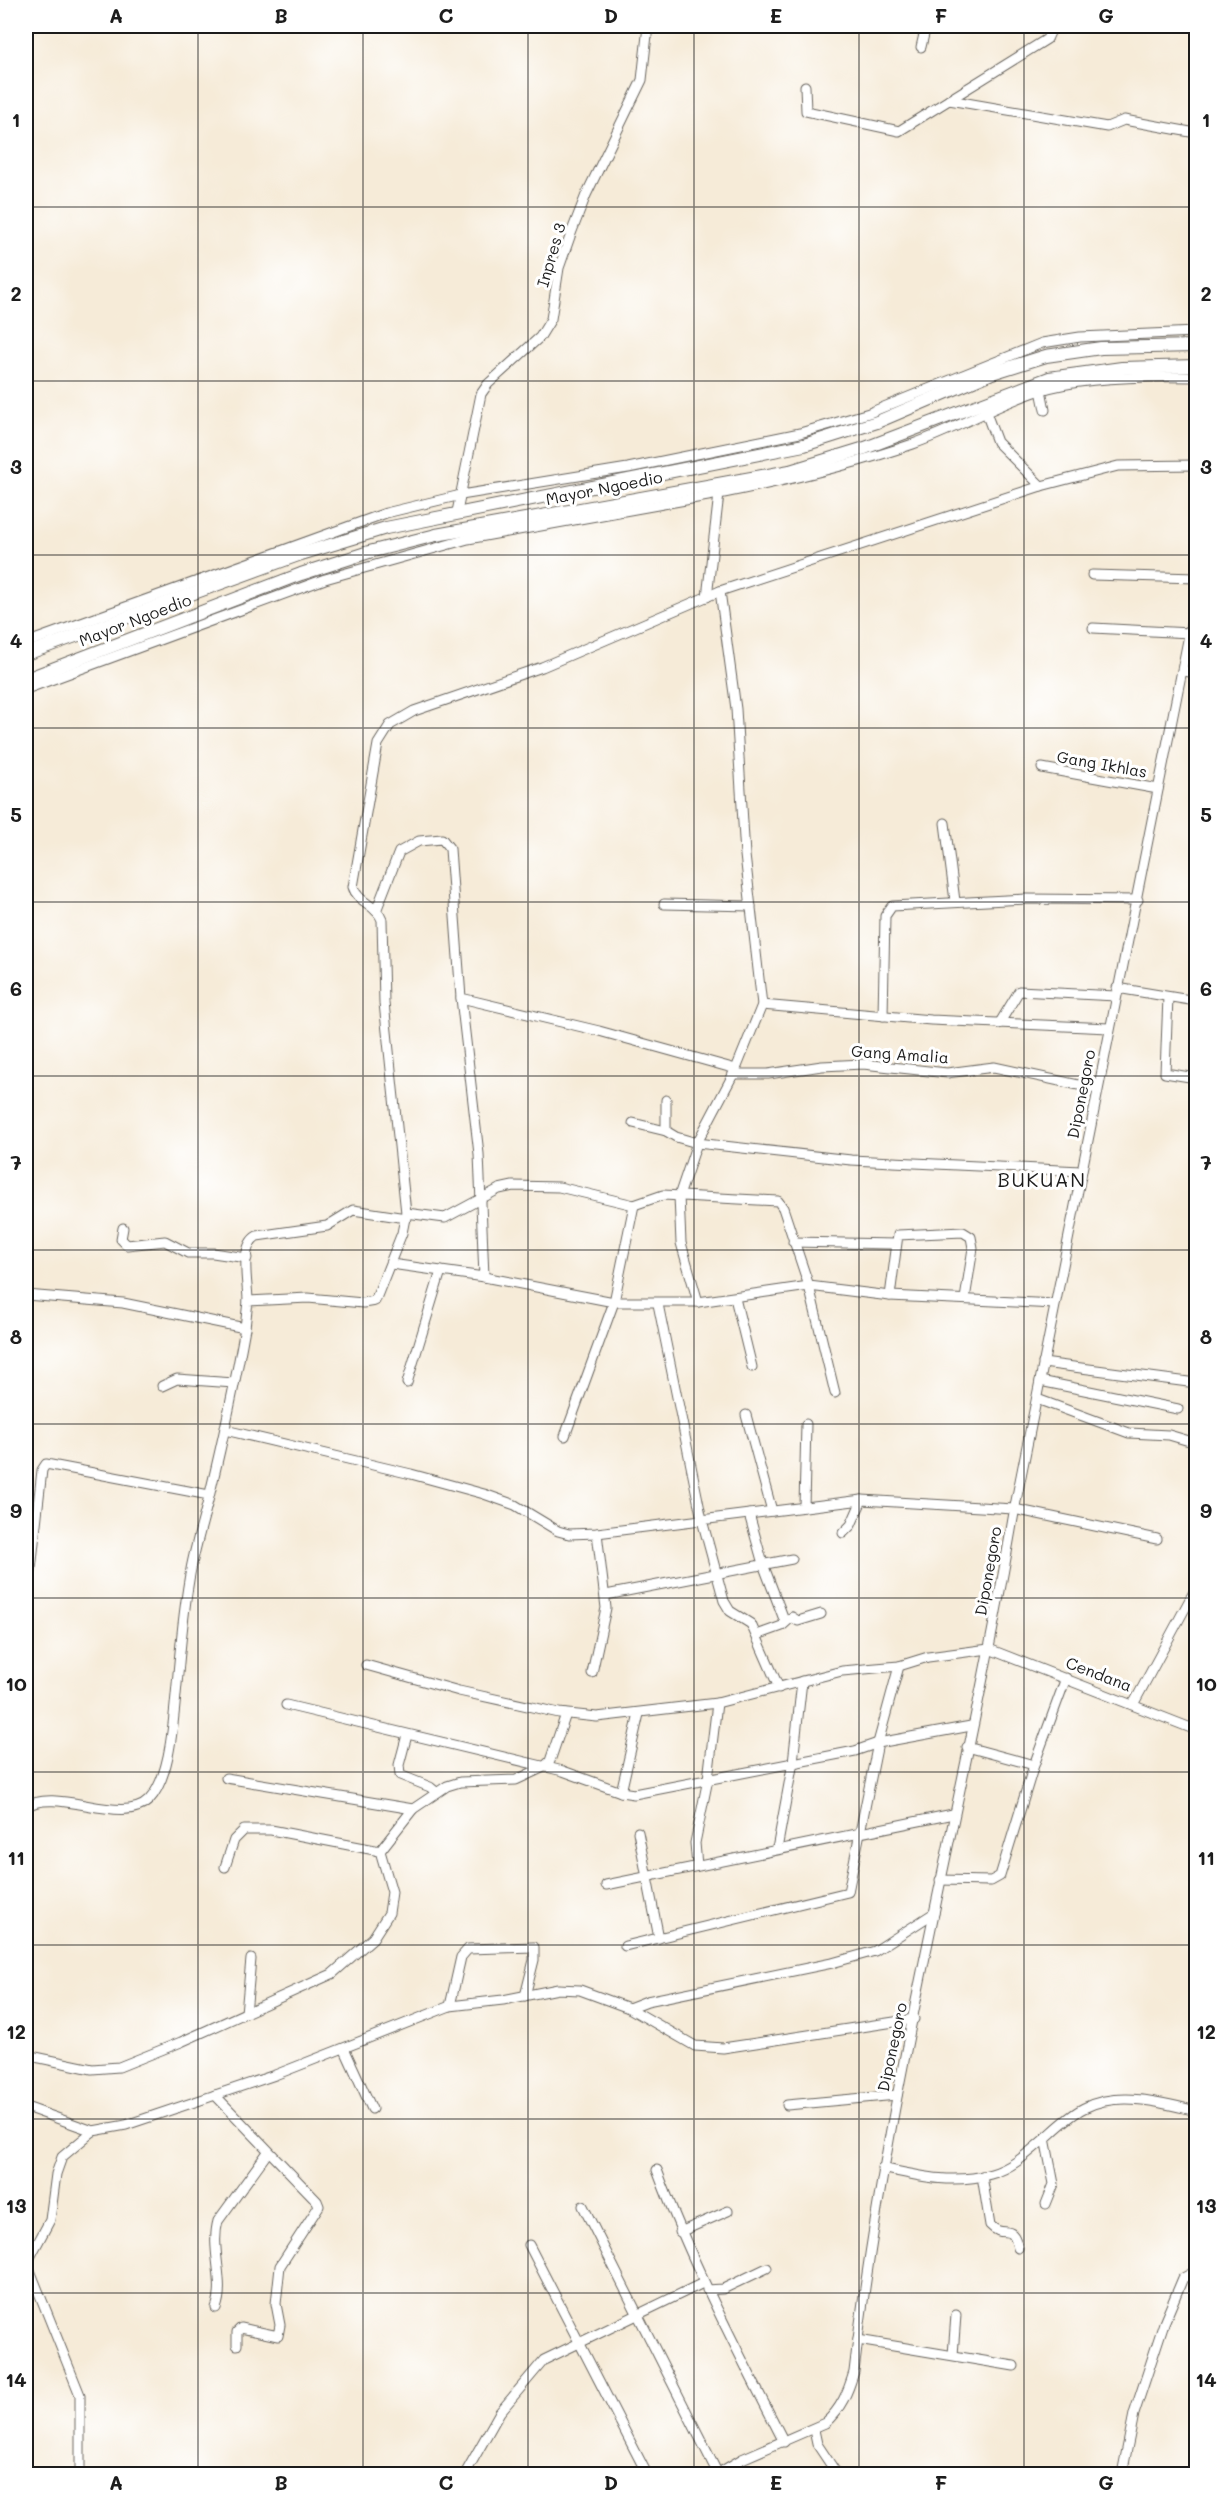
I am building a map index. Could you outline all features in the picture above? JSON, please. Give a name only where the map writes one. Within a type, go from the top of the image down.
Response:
[{"type":"street","name":"Inpres 3","points":[[457,512],[481,394],[488,384],[540,337],[551,319],[559,268],[572,231],[591,184],[642,80],[648,26]]},
{"type":"street","points":[[921,47],[926,26]]},
{"type":"street","points":[[805,86],[806,111],[894,130],[911,125],[1047,39],[1053,26]]},
{"type":"street","points":[[949,100],[1107,127],[1124,120],[1197,133]]},
{"type":"street","points":[[26,643],[386,513],[460,495],[628,468],[800,433],[869,413],[1042,343],[1080,337],[1197,332]]},
{"type":"street","name":"Mayor Ngoedio","points":[[26,654],[301,554],[367,533],[457,512],[804,445],[877,422],[992,373],[1046,356],[1101,348],[1197,346]]},
{"type":"street","points":[[1046,356],[1049,378]]},
{"type":"street","name":"Mayor Ngoedio","points":[[26,679],[301,574],[369,552],[436,536],[790,471],[866,448],[1049,378],[1122,368],[1197,366]]},
{"type":"street","points":[[26,689],[336,576],[468,539],[719,494],[826,472],[915,443],[986,413],[1136,377],[1197,377]]},
{"type":"street","points":[[986,413],[993,434],[1004,450],[1041,486]]},
{"type":"street","points":[[248,1301],[308,1298],[372,1303],[377,1299],[391,1264],[406,1215],[384,1003],[382,920],[376,911],[358,897],[353,882],[378,744],[390,725],[414,711],[542,667],[720,591],[1041,486],[1118,466],[1197,465]]},
{"type":"street","points":[[707,597],[719,494]]},
{"type":"street","points":[[1092,574],[1197,578]]},
{"type":"street","points":[[698,1302],[681,1243],[679,1196],[697,1143],[735,1072],[762,1005],[751,906],[736,709],[720,591]]},
{"type":"street","name":"Diponegoro","points":[[718,2474],[742,2459],[814,2430],[834,2415],[846,2396],[854,2372],[882,2168],[914,2019],[971,1726],[989,1649],[1014,1509],[1097,1089],[1138,900],[1197,600]]},
{"type":"street","points":[[1093,628],[1190,633]]},
{"type":"street","points":[[1184,671],[1197,673]]},
{"type":"street","name":"Gang Ikhlas","points":[[1042,768],[1158,789]]},
{"type":"street","points":[[945,823],[955,901]]},
{"type":"street","points":[[376,911],[399,852],[418,841],[432,839],[446,841],[450,849],[461,998],[479,1154],[484,1277]]},
{"type":"street","points":[[883,1016],[886,912],[898,904],[955,901],[1138,900]]},
{"type":"street","points":[[664,904],[751,906]]},
{"type":"street","points":[[999,1024],[1019,991],[1117,992],[1197,1001]]},
{"type":"street","points":[[1168,997],[1164,1072],[1197,1078]]},
{"type":"street","name":"Gang Amalia","points":[[461,998],[599,1030],[735,1072],[768,1074],[822,1066],[862,1064],[947,1073],[994,1067],[1097,1089]]},
{"type":"street","points":[[762,1005],[999,1024],[1110,1028]]},
{"type":"street","points":[[666,1100],[666,1131]]},
{"type":"street","points":[[633,1123],[666,1131],[676,1137],[697,1143],[851,1160],[1081,1171]]},
{"type":"street","points":[[26,1807],[32,1802],[52,1802],[131,1808],[150,1800],[166,1764],[173,1732],[191,1567],[225,1431],[245,1328],[249,1244],[257,1236],[327,1226],[352,1210],[445,1218],[481,1197],[506,1187],[540,1185],[567,1188],[634,1205],[659,1195],[778,1201],[783,1208],[809,1286],[835,1393]]},
{"type":"street","points":[[565,1436],[614,1302],[634,1205]]},
{"type":"street","points":[[123,1227],[121,1239],[127,1245],[165,1241],[188,1253],[213,1252],[247,1257]]},
{"type":"street","points":[[890,1296],[895,1244],[898,1235],[967,1234],[971,1237],[972,1248],[965,1299]]},
{"type":"street","points":[[793,1242],[895,1244]]},
{"type":"street","points":[[391,1264],[484,1277],[614,1302],[658,1304],[698,1302],[809,1286],[890,1296],[1055,1304]]},
{"type":"street","points":[[407,1383],[441,1271]]},
{"type":"street","points":[[26,1295],[123,1302],[245,1328]]},
{"type":"street","points":[[735,1298],[752,1367]]},
{"type":"street","points":[[658,1304],[702,1520],[727,1607],[751,1624],[779,1688]]},
{"type":"street","points":[[1043,1363],[1197,1383]]},
{"type":"street","points":[[162,1386],[177,1379],[234,1383]]},
{"type":"street","points":[[1040,1381],[1178,1408]]},
{"type":"street","points":[[1037,1398],[1129,1432],[1169,1436],[1197,1443]]},
{"type":"street","points":[[746,1415],[772,1511]]},
{"type":"street","points":[[804,1507],[806,1424]]},
{"type":"street","points":[[225,1431],[411,1474],[484,1494],[515,1505],[558,1531],[568,1534],[597,1533],[619,1528],[862,1500],[1014,1509],[1157,1539]]},
{"type":"street","points":[[26,1616],[42,1470],[45,1464],[209,1496]]},
{"type":"street","points":[[843,1533],[851,1525],[862,1500]]},
{"type":"street","points":[[749,1514],[763,1564],[785,1622]]},
{"type":"street","points":[[592,1674],[606,1608],[597,1533]]},
{"type":"street","points":[[606,1595],[792,1558]]},
{"type":"street","points":[[1134,1704],[1197,1588]]},
{"type":"street","points":[[757,1635],[792,1617],[804,1620],[821,1614]]},
{"type":"street","points":[[366,1665],[459,1691],[566,1714],[597,1717],[639,1714],[717,1703],[842,1671],[899,1666],[928,1657],[989,1649]]},
{"type":"street","name":"Cendana","points":[[989,1649],[1195,1727]]},
{"type":"street","points":[[625,1946],[845,1894],[849,1889],[878,1743],[899,1666]]},
{"type":"street","points":[[940,1880],[991,1881],[998,1879],[1034,1765],[1066,1677]]},
{"type":"street","points":[[777,1849],[793,1762],[802,1681]]},
{"type":"street","points":[[697,1866],[695,1843],[708,1779],[717,1703]]},
{"type":"street","points":[[286,1705],[563,1771],[621,1792],[637,1794],[868,1749],[878,1743],[971,1726]]},
{"type":"street","points":[[380,1851],[413,1809],[436,1792],[460,1782],[516,1780],[544,1767],[550,1761],[566,1714]]},
{"type":"street","points":[[621,1792],[639,1714]]},
{"type":"street","points":[[407,1735],[399,1765],[400,1775],[430,1787],[436,1792]]},
{"type":"street","points":[[967,1747],[1034,1765]]},
{"type":"street","points":[[226,1778],[413,1809]]},
{"type":"street","points":[[606,1885],[953,1814]]},
{"type":"street","points":[[225,1867],[234,1840],[240,1833],[249,1830],[271,1830],[380,1851]]},
{"type":"street","points":[[638,1832],[659,1938]]},
{"type":"street","points":[[26,2055],[92,2069],[119,2067],[332,1974],[373,1938],[389,1913],[392,1902],[380,1851]]},
{"type":"street","points":[[629,2008],[647,2001],[832,1963],[875,1951],[934,1913]]},
{"type":"street","points":[[450,2006],[461,1957],[468,1949],[534,1947],[534,1960],[525,1996]]},
{"type":"street","points":[[246,2013],[250,1959]]},
{"type":"street","points":[[80,2475],[80,2395],[26,2263],[50,2220],[56,2174],[62,2157],[93,2131],[126,2125],[345,2050],[450,2006],[558,1989],[580,1990],[629,2008],[704,2048],[723,2048],[914,2019]]},
{"type":"street","points":[[345,2050],[372,2109]]},
{"type":"street","points":[[215,2095],[316,2201],[318,2210],[280,2266],[276,2304],[280,2325],[278,2336],[241,2328],[237,2332],[237,2345]]},
{"type":"street","points":[[788,2105],[897,2095]]},
{"type":"street","points":[[882,2168],[936,2180],[982,2176],[1013,2164],[1082,2109],[1109,2100],[1157,2102],[1197,2111]]},
{"type":"street","points":[[26,2107],[93,2131]]},
{"type":"street","points":[[1045,2139],[1054,2184],[1046,2204]]},
{"type":"street","points":[[216,2308],[221,2293],[216,2274],[215,2233],[218,2221],[268,2152]]},
{"type":"street","points":[[657,2170],[680,2232],[705,2287],[784,2442]]},
{"type":"street","points":[[982,2176],[990,2226],[1000,2232],[1011,2232],[1015,2235],[1018,2248]]},
{"type":"street","points":[[583,2206],[640,2315],[718,2474]]},
{"type":"street","points":[[680,2232],[728,2211]]},
{"type":"street","points":[[530,2245],[577,2342],[647,2475]]},
{"type":"street","points":[[465,2475],[494,2420],[532,2372],[554,2354],[705,2287],[723,2289],[767,2268]]},
{"type":"street","points":[[1122,2475],[1134,2414],[1164,2323],[1183,2278],[1197,2271]]},
{"type":"street","points":[[953,2355],[956,2315]]},
{"type":"street","points":[[858,2340],[1014,2366]]},
{"type":"street","points":[[814,2430],[817,2444],[837,2475]]},
{"type":"district","name":"BUKUAN","points":[[1042,1180]]}]
